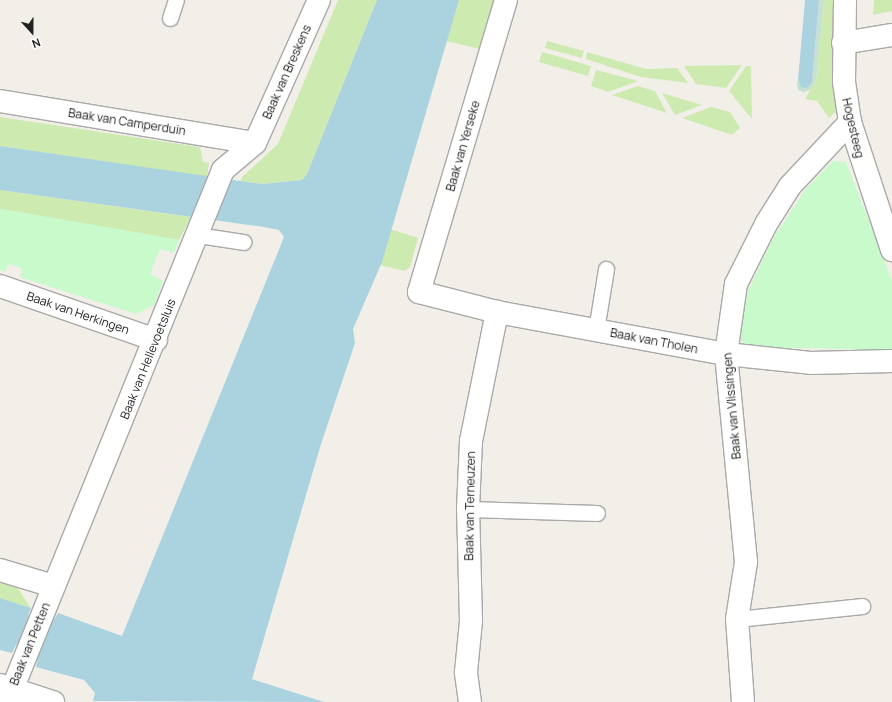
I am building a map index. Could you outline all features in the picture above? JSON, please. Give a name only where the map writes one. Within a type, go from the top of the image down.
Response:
[{"type":"street","name":"Baak van Breskens","points":[[255,143],[319,0]]},
{"type":"street","name":"Baak van Yerseke","points":[[419,292],[506,0]]},
{"type":"street","name":"Hogesteeg","points":[[845,0],[843,43],[850,122],[892,250]]},
{"type":"street","points":[[843,43],[892,35]]},
{"type":"street","name":"Baak van Camperduin","points":[[0,101],[255,143]]},
{"type":"street","name":"Baak van Vlissingen","points":[[743,702],[737,618],[746,562],[726,354],[736,284],[766,224],[790,186],[850,122]]},
{"type":"street","name":"Baak van Hellevoetsluis","points":[[53,586],[156,340],[223,170],[255,143]]},
{"type":"street","name":"Baak van Herkingen","points":[[0,286],[156,340]]},
{"type":"street","name":"Baak van Tholen","points":[[419,292],[497,312],[726,354],[811,363],[892,361]]},
{"type":"street","name":"Baak van Terneuzen","points":[[470,702],[466,685],[471,621],[468,509],[471,441],[497,312]]},
{"type":"street","points":[[0,570],[53,586]]},
{"type":"street","name":"Baak van Petten","points":[[6,692],[26,652],[53,586]]},
{"type":"street","points":[[6,692],[53,702]]},
{"type":"lane","points":[[170,18],[176,0]]},
{"type":"lane","points":[[198,235],[243,242]]},
{"type":"lane","points":[[596,330],[606,269]]},
{"type":"lane","points":[[468,509],[597,513]]},
{"type":"lane","points":[[737,618],[862,606]]},
{"type":"green space","points":[[338,0],[377,0],[307,174],[302,180],[262,184],[241,181],[241,178],[278,144]]},
{"type":"green space","points":[[459,0],[495,0],[480,49],[446,41]]},
{"type":"green space","points":[[819,0],[824,0],[816,80],[810,90],[803,92],[798,90],[797,83],[798,80],[801,87],[812,82]]},
{"type":"green space","points":[[824,0],[836,0],[832,76],[837,111],[829,118],[817,101],[805,99],[816,80]]},
{"type":"green space","points":[[874,0],[892,0],[892,11],[873,15]]},
{"type":"green space","points":[[547,41],[584,51],[582,58],[545,48]]},
{"type":"green space","points":[[542,52],[591,66],[588,76],[539,62]]},
{"type":"green space","points":[[587,52],[646,69],[677,68],[688,83],[641,77],[586,59]]},
{"type":"green space","points":[[742,65],[726,88],[696,84],[684,66]]},
{"type":"green space","points":[[746,66],[751,66],[752,119],[729,91]]},
{"type":"green space","points":[[596,70],[638,81],[608,92],[591,86]]},
{"type":"green space","points":[[638,86],[655,91],[667,113],[612,95]]},
{"type":"green space","points":[[662,93],[702,105],[675,115]]},
{"type":"green space","points":[[711,107],[730,112],[740,128],[732,135],[682,118]]},
{"type":"green space","points":[[0,117],[200,147],[203,162],[209,163],[207,177],[0,146]]},
{"type":"green space","points":[[833,161],[846,162],[892,280],[892,350],[746,347],[739,336],[748,291],[774,237],[806,189]]},
{"type":"green space","points":[[0,190],[191,217],[179,240],[0,209]]},
{"type":"green space","points":[[0,209],[179,240],[174,253],[160,249],[150,274],[163,281],[154,305],[136,314],[20,277],[22,268],[8,264],[5,272],[0,270]]},
{"type":"green space","points":[[390,229],[418,238],[410,267],[405,271],[380,265]]},
{"type":"green space","points":[[0,581],[17,587],[31,608],[0,598]]},
{"type":"water","points":[[377,0],[459,0],[382,262],[353,329],[355,343],[321,444],[252,679],[324,702],[93,701],[95,693],[84,680],[36,667],[39,654],[16,645],[12,653],[0,650],[0,598],[31,608],[28,615],[51,624],[58,613],[122,636],[284,237],[279,230],[264,227],[0,190],[0,146],[262,184],[302,180],[307,174]]},
{"type":"water","points":[[805,0],[819,0],[812,82],[807,88],[801,87],[798,80]]}]
